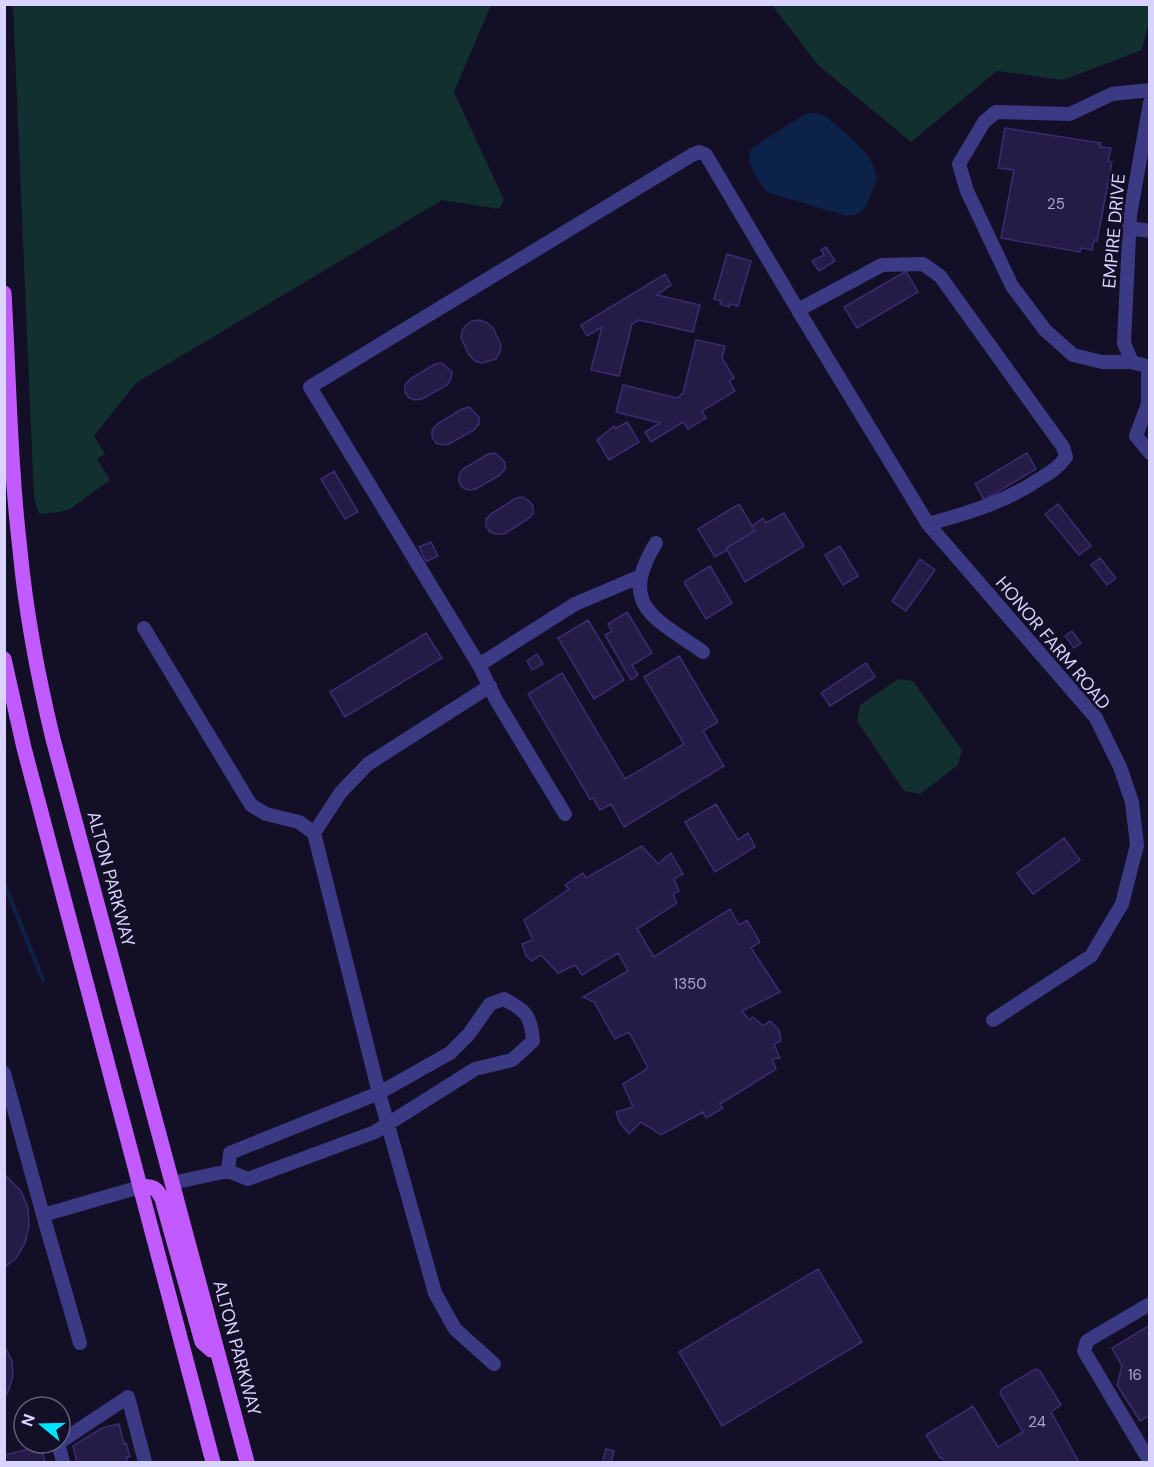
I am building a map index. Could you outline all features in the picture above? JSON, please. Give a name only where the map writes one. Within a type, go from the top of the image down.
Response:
[{"type":"main road","name":"ALTON PARKWAY","points":[[4,293],[16,507],[24,589],[36,661],[53,739],[248,1462]]},
{"type":"main road","points":[[4,659],[24,748],[213,1462]]},
{"type":"main road","points":[[140,1187],[153,1187],[162,1199],[202,1342],[211,1350],[217,1350]]},
{"type":"street","points":[[1149,90],[1112,94],[1070,114],[996,112],[984,122],[959,164],[967,191],[1012,286],[1045,330],[1073,355],[1102,362],[1132,362],[1149,367],[1148,404],[1136,436],[1149,453]]},
{"type":"street","name":"EMPIRE DRIVE","points":[[1132,362],[1124,343],[1129,228],[1149,103]]},
{"type":"street","name":"HONOR FARM ROAD","points":[[479,665],[310,387],[692,155],[699,152],[706,155],[928,524],[1096,718],[1120,767],[1132,802],[1137,845],[1122,904],[1091,956],[993,1020]]},
{"type":"street","points":[[1129,228],[1149,231]]},
{"type":"street","points":[[798,310],[882,265],[923,264],[940,276],[1064,447],[1066,457],[1060,465],[1021,492],[988,507],[928,524]]},
{"type":"street","points":[[656,543],[644,562],[638,589],[646,609],[703,652]]},
{"type":"street","points":[[565,814],[479,665],[575,604],[641,576]]},
{"type":"street","points":[[144,628],[251,806],[266,814],[298,822],[314,833],[379,1093],[435,1293],[455,1329],[494,1364]]},
{"type":"street","points":[[314,833],[341,792],[368,764],[490,686]]},
{"type":"street","points":[[172,1183],[228,1171],[248,1179],[388,1125],[475,1069],[512,1060],[533,1041],[532,1023],[525,1011],[504,999],[490,1004],[469,1034],[450,1053],[379,1093],[230,1153],[228,1171]]},
{"type":"street","points":[[4,1073],[80,1343]]},
{"type":"street","points":[[43,1215],[140,1187]]},
{"type":"street","points":[[1148,1305],[1087,1341],[1084,1351],[1149,1462]]},
{"type":"street","points":[[72,1434],[128,1397],[145,1462]]},
{"type":"green space","points":[[1149,4],[1149,21],[1142,50],[1063,80],[997,71],[911,142],[818,65],[772,5]]},
{"type":"green space","points":[[13,5],[491,5],[454,92],[504,200],[499,209],[442,200],[136,383],[94,436],[105,454],[97,459],[110,480],[70,509],[39,514],[34,498]]},
{"type":"green space","points":[[898,679],[913,681],[962,750],[958,765],[920,794],[904,791],[857,721],[860,705]]},
{"type":"water","points":[[812,113],[828,118],[859,146],[872,162],[876,181],[866,205],[859,213],[847,216],[769,193],[753,172],[750,159],[752,148],[805,114]]},
{"type":"building","points":[[1005,128],[1101,143],[1100,147],[1111,148],[1108,161],[1112,162],[1097,241],[1094,240],[1092,250],[1081,248],[1080,252],[1001,238],[1014,170],[998,168]]},
{"type":"building","points":[[826,247],[835,261],[819,271],[812,261],[824,255],[821,250]]},
{"type":"building","points":[[727,254],[751,261],[738,306],[730,304],[729,307],[714,299]]},
{"type":"building","points":[[906,271],[918,292],[857,328],[844,307]]},
{"type":"building","points":[[665,274],[671,285],[657,295],[700,305],[693,332],[639,320],[632,324],[619,376],[591,370],[602,327],[587,336],[581,325]]},
{"type":"building","points":[[480,320],[493,328],[501,345],[496,359],[482,363],[475,361],[469,355],[461,338],[466,325]]},
{"type":"building","points":[[696,340],[725,346],[722,358],[734,378],[729,381],[735,391],[702,411],[706,418],[688,429],[683,422],[651,442],[645,432],[660,423],[616,412],[623,385],[677,398],[683,393]]},
{"type":"building","points":[[442,363],[452,372],[447,385],[422,399],[409,398],[405,392],[405,385],[410,379],[435,364]]},
{"type":"building","points":[[469,407],[479,417],[479,424],[474,430],[449,444],[436,443],[432,437],[432,430],[437,424]]},
{"type":"building","points":[[627,422],[639,442],[609,460],[597,440],[614,426],[615,429]]},
{"type":"building","points":[[495,453],[505,462],[505,469],[500,475],[476,489],[463,488],[459,482],[459,475],[463,469],[488,454]]},
{"type":"building","points":[[1027,453],[1036,469],[984,500],[975,484]]},
{"type":"building","points":[[334,471],[358,512],[345,519],[321,479]]},
{"type":"building","points":[[523,497],[533,506],[533,514],[504,534],[490,532],[486,526],[486,519],[516,498]]},
{"type":"building","points":[[739,504],[755,531],[715,557],[698,529]]},
{"type":"building","points":[[1058,504],[1091,546],[1079,555],[1045,514]]},
{"type":"building","points":[[784,513],[804,546],[745,582],[726,548],[755,531],[752,526],[763,518],[766,523]]},
{"type":"building","points":[[431,542],[438,556],[426,562],[419,547]]},
{"type":"building","points":[[840,546],[858,576],[843,585],[825,555]]},
{"type":"building","points":[[1100,558],[1116,578],[1107,585],[1091,565]]},
{"type":"building","points":[[920,559],[935,570],[906,611],[892,601]]},
{"type":"building","points":[[710,566],[732,603],[706,619],[684,582]]},
{"type":"building","points":[[627,612],[652,653],[632,665],[638,675],[631,680],[605,635],[612,631],[608,624]]},
{"type":"building","points":[[588,620],[624,680],[594,699],[558,638]]},
{"type":"building","points":[[1072,631],[1081,643],[1074,648],[1065,636]]},
{"type":"building","points":[[426,633],[442,658],[345,717],[330,692]]},
{"type":"building","points":[[537,654],[543,664],[532,670],[527,661]]},
{"type":"building","points":[[679,656],[718,722],[703,731],[724,766],[624,827],[611,804],[600,810],[593,798],[590,799],[528,694],[562,673],[625,779],[684,744],[644,677]]},
{"type":"building","points":[[866,663],[875,677],[830,706],[821,693]]},
{"type":"building","points":[[716,804],[738,840],[748,833],[755,847],[715,872],[685,822]]},
{"type":"building","points":[[1064,838],[1080,860],[1033,894],[1017,873]]},
{"type":"building","points":[[642,846],[658,864],[671,853],[683,874],[674,879],[679,891],[673,894],[677,903],[637,929],[654,957],[730,909],[739,925],[747,920],[760,942],[751,948],[780,992],[742,1011],[749,1020],[753,1017],[763,1026],[770,1021],[779,1030],[781,1041],[774,1044],[780,1058],[772,1059],[776,1069],[720,1104],[723,1108],[706,1118],[703,1112],[661,1135],[641,1122],[629,1134],[620,1123],[616,1112],[633,1107],[623,1084],[648,1068],[629,1032],[615,1039],[594,1002],[583,997],[628,971],[618,953],[582,975],[575,965],[558,973],[541,955],[532,961],[526,956],[522,944],[533,940],[524,920],[569,889],[565,885],[583,873],[586,878]]},
{"type":"building","points":[[4,1174],[21,1191],[28,1208],[29,1226],[25,1243],[16,1258],[4,1268]]},
{"type":"building","points":[[818,1269],[862,1342],[722,1426],[679,1352]]},
{"type":"building","points":[[1150,1325],[1150,1415],[1140,1421],[1117,1385],[1122,1366],[1112,1348]]},
{"type":"building","points":[[4,1345],[12,1361],[13,1376],[4,1398]]},
{"type":"building","points":[[1035,1369],[1040,1371],[1061,1405],[1051,1412],[1079,1462],[945,1462],[940,1458],[926,1435],[973,1406],[998,1447],[1023,1432],[1000,1393],[1002,1389]]},
{"type":"building","points":[[119,1424],[130,1457],[126,1457],[128,1462],[77,1462],[73,1446],[102,1428]]},
{"type":"building","points":[[606,1449],[614,1451],[611,1462],[602,1462]]},
{"type":"building","points":[[12,1453],[12,1455],[43,1455],[45,1462],[4,1462],[4,1455]]},
{"type":"waterway","points":[[4,883],[43,980]]}]
